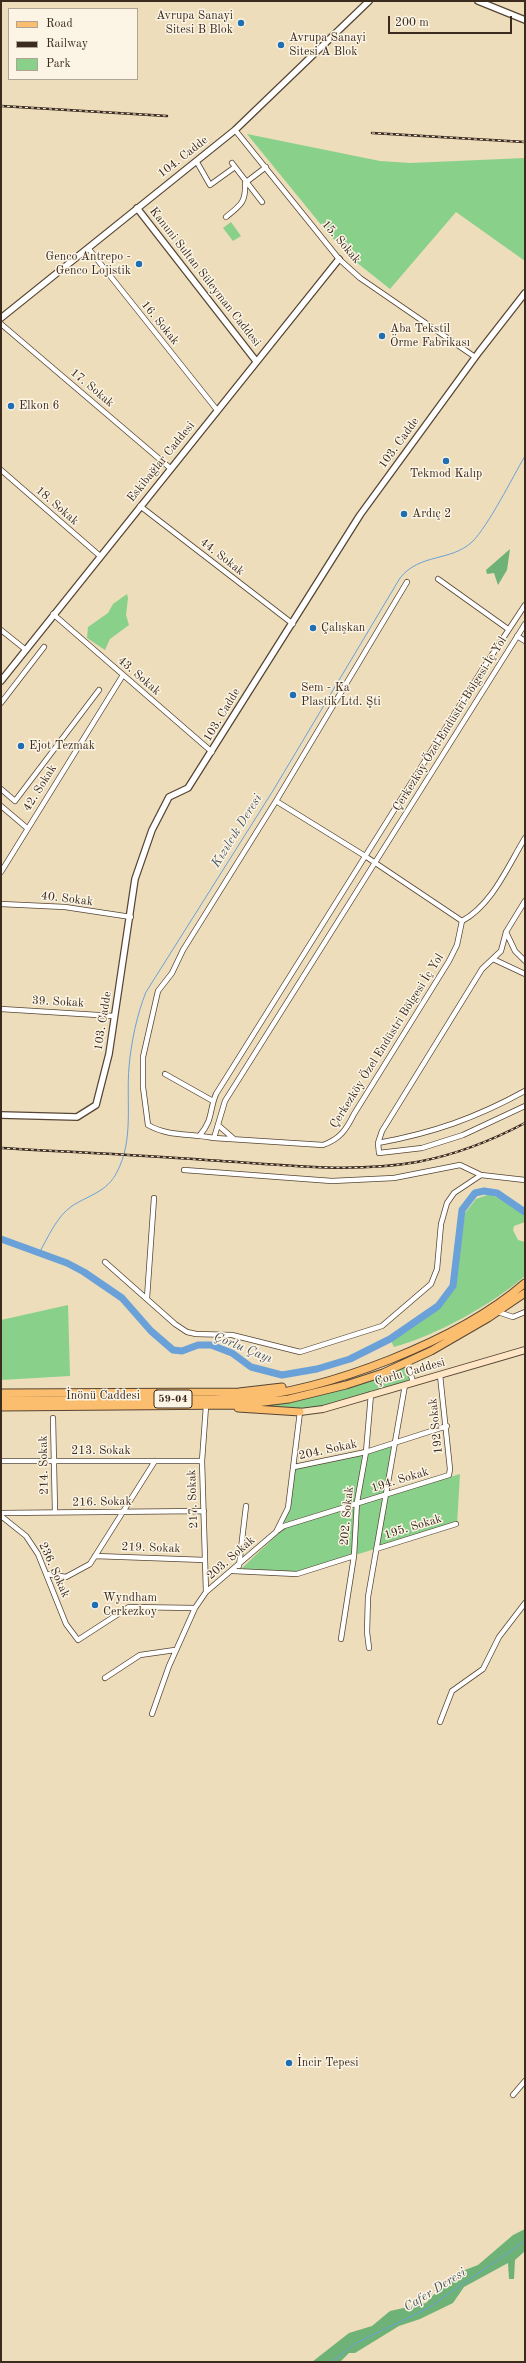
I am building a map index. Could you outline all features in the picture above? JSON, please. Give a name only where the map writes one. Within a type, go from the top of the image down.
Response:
[{"type":"main road","name":"59-04","points":[[1,1400],[238,1398],[286,1390],[343,1375],[393,1356],[454,1329],[496,1305],[525,1284]]},
{"type":"main road","name":"59-04","points":[[206,1406],[239,1405],[289,1399],[346,1385],[431,1352],[498,1312],[525,1293]]},
{"type":"main road","name":"Çorlu Caddesi","points":[[300,1412],[323,1409],[525,1350]]},
{"type":"main road","points":[[1,1393],[239,1392],[278,1387],[343,1375]]},
{"type":"main road","points":[[206,1406],[300,1412]]},
{"type":"main road","name":"İnönü Caddesi","points":[[1,1407],[206,1406]]},
{"type":"street","name":"104. Cadde","points":[[1,318],[235,130],[370,1]]},
{"type":"street","points":[[478,1],[525,20]]},
{"type":"street","name":"15. Sokak","points":[[235,130],[340,259],[360,278],[475,357]]},
{"type":"street","points":[[198,164],[210,185],[234,165],[262,202]]},
{"type":"street","points":[[246,182],[266,167]]},
{"type":"street","points":[[226,217],[239,206],[246,197],[246,182]]},
{"type":"street","name":"Kanuni Sultan Süleyman Caddesi","points":[[136,208],[256,360]]},
{"type":"street","name":"16. Sokak","points":[[88,248],[217,410]]},
{"type":"street","name":"Eskibağlar Caddesi","points":[[1,681],[256,360],[340,259]]},
{"type":"street","name":"103. Cadde","points":[[1,1115],[77,1117],[96,1105],[109,1054],[131,917],[135,879],[152,830],[170,797],[188,788],[212,752],[227,725],[293,624],[360,515],[475,357],[525,293]]},
{"type":"street","name":"17. Sokak","points":[[1,324],[170,468]]},
{"type":"street","name":"18. Sokak","points":[[1,470],[100,556]]},
{"type":"street","name":"44. Sokak","points":[[140,506],[293,624]]},
{"type":"street","name":"Çerkezköy Özel Endüstri Bölgesi İç Yol","points":[[438,579],[508,629]]},
{"type":"street","name":"Çerkezköy Özel Endüstri Bölgesi İç Yol","points":[[407,582],[276,801],[183,950],[172,973],[158,991],[142,1057],[142,1087],[148,1125],[167,1134],[200,1135],[234,1140],[323,1145],[334,1142],[346,1131],[354,1114],[449,961],[457,945],[462,921]]},
{"type":"street","name":"Çerkezköy Özel Endüstri Bölgesi İç Yol","points":[[200,1135],[209,1124],[213,1101],[365,856],[508,629],[525,605]]},
{"type":"street","name":"43. Sokak","points":[[53,614],[212,752]]},
{"type":"street","name":"Çerkezköy Özel Endüstri Bölgesi İç Yol","points":[[214,1138],[225,1101],[525,624]]},
{"type":"street","points":[[1,630],[26,650]]},
{"type":"street","name":"Çerkezköy Özel Endüstri Bölgesi İç Yol","points":[[517,636],[525,641]]},
{"type":"street","points":[[1,703],[44,647]]},
{"type":"street","name":"42. Sokak","points":[[1,872],[123,675]]},
{"type":"street","points":[[1,789],[16,801],[99,690]]},
{"type":"street","points":[[276,801],[365,856],[462,921],[473,915],[484,904],[525,838]]},
{"type":"street","points":[[1,806],[27,828]]},
{"type":"street","points":[[525,900],[506,932],[501,951],[482,969],[430,1050],[382,1131],[378,1143],[379,1153],[422,1148],[464,1135],[511,1115],[525,1106]]},
{"type":"street","name":"40. Sokak","points":[[1,904],[65,907],[131,917]]},
{"type":"street","points":[[506,932],[515,951],[525,961]]},
{"type":"street","points":[[493,959],[525,974]]},
{"type":"street","name":"39. Sokak","points":[[1,1009],[114,1016]]},
{"type":"street","points":[[165,1074],[213,1101]]},
{"type":"street","points":[[378,1143],[420,1136],[443,1128],[492,1109],[525,1091]]},
{"type":"street","points":[[218,1125],[234,1140]]},
{"type":"street","points":[[184,1170],[332,1182],[394,1178],[460,1165],[481,1175],[525,1180]]},
{"type":"street","points":[[106,1262],[187,1332],[196,1334],[232,1335],[300,1352],[382,1326],[431,1284],[437,1269],[442,1224],[447,1203],[454,1193],[481,1175]]},
{"type":"street","points":[[147,1298],[154,1198]]},
{"type":"street","points":[[498,1312],[513,1316],[525,1312]]},
{"type":"street","points":[[407,1362],[413,1382]]},
{"type":"street","name":"192 Sokak","points":[[440,1375],[447,1426],[450,1469],[449,1475]]},
{"type":"street","points":[[370,1648],[367,1632],[368,1597],[405,1385]]},
{"type":"street","name":"202. Sokak","points":[[341,1639],[354,1556],[357,1502],[366,1452],[371,1394]]},
{"type":"street","name":"217. Sokak","points":[[206,1406],[202,1461],[206,1592]]},
{"type":"street","name":"203. Sokak","points":[[152,1714],[175,1650],[195,1608],[206,1592],[233,1571],[276,1532],[288,1508],[300,1412]]},
{"type":"street","name":"214. Sokak","points":[[53,1418],[55,1512]]},
{"type":"street","name":"204. Sokak","points":[[294,1467],[366,1452],[447,1426]]},
{"type":"street","name":"213. Sokak","points":[[1,1461],[202,1461]]},
{"type":"street","points":[[47,1574],[66,1576],[90,1564],[155,1461]]},
{"type":"street","name":"194. Sokak","points":[[276,1532],[284,1526],[357,1502],[387,1495],[449,1475]]},
{"type":"street","points":[[238,1566],[246,1506]]},
{"type":"street","name":"216. Sokak","points":[[1,1513],[204,1511]]},
{"type":"street","name":"236. Sokak","points":[[1,1516],[26,1536],[47,1574],[66,1624],[78,1640],[129,1607],[195,1608]]},
{"type":"street","name":"195. Sokak","points":[[376,1548],[456,1524]]},
{"type":"street","name":"219. Sokak","points":[[96,1556],[205,1560]]},
{"type":"street","points":[[233,1571],[297,1574],[354,1556]]},
{"type":"street","points":[[440,1722],[452,1691],[483,1669],[498,1636],[525,1603]]},
{"type":"street","points":[[105,1678],[140,1655],[175,1650]]},
{"type":"street","points":[[512,2095],[525,2081]]},
{"type":"green space","points":[[247,134],[380,161],[410,163],[525,158],[525,261],[456,212],[390,289],[351,258],[327,232]]},
{"type":"green space","points":[[231,222],[241,236],[233,241],[223,228]]},
{"type":"green space","points":[[510,549],[507,570],[498,585],[494,573],[487,574],[486,570]]},
{"type":"green space","points":[[127,594],[126,615],[129,625],[110,639],[105,650],[87,638],[88,627],[108,613],[113,604]]},
{"type":"green space","points":[[490,1194],[525,1210],[525,1222],[514,1226],[513,1230],[518,1240],[525,1242],[525,1276],[496,1298],[463,1318],[428,1335],[394,1347],[391,1341],[412,1323],[431,1315],[455,1289],[465,1213],[476,1199]]},
{"type":"green space","points":[[68,1305],[70,1376],[1,1380],[1,1320]]},
{"type":"green space","points":[[405,1365],[411,1382],[322,1408],[300,1410],[262,1406],[321,1393]]},
{"type":"green space","points":[[395,1442],[389,1492],[285,1523],[284,1522],[290,1508],[294,1468]]},
{"type":"green space","points":[[460,1474],[457,1524],[296,1573],[240,1570],[285,1527]]},
{"type":"green space","points":[[525,2229],[525,2251],[515,2260],[514,2279],[509,2279],[508,2263],[464,2287],[453,2303],[420,2319],[399,2326],[355,2353],[349,2353],[340,2362],[312,2362],[349,2333],[372,2326],[390,2311],[426,2303],[452,2275],[478,2265],[513,2235]]},
{"type":"waterway","name":"Kızılcık Deresi","points":[[39,1253],[61,1216],[72,1206],[103,1189],[113,1179],[122,1160],[126,1147],[128,1121],[128,1080],[131,1048],[137,1019],[146,992],[274,789],[400,578],[408,570],[417,565],[454,553],[472,542],[493,513],[525,456]]},
{"type":"waterway","name":"Çorlu Çayı","points":[[1,1239],[67,1263],[84,1272],[122,1298],[151,1331],[173,1350],[182,1351],[198,1345],[211,1345],[232,1353],[251,1367],[282,1375],[317,1369],[350,1359],[390,1339],[438,1306],[453,1286],[462,1210],[475,1193],[484,1191],[497,1193],[525,1212]]},
{"type":"waterway","points":[[525,1217],[525,1226]]},
{"type":"waterway","name":"Cafer Deresi","points":[[332,2362],[356,2343],[428,2308],[525,2241]]},
{"type":"railway","points":[[1,106],[167,116]]},
{"type":"railway","points":[[372,133],[525,142]]},
{"type":"railway","points":[[1,1148],[285,1166],[338,1168],[391,1166],[431,1159],[459,1151],[499,1136],[525,1123]]},
{"type":"place","name":"Avrupa Sanayi Sitesi B Blok","points":[[241,23]]},
{"type":"place","name":"Avrupa Sanayi Sitesi A Blok","points":[[281,45]]},
{"type":"place","name":"Genco Antrepo - Genco Lojistik","points":[[139,264]]},
{"type":"place","name":"Aba Tekstil Örme Fabrikası","points":[[382,336]]},
{"type":"place","name":"Elkon 6","points":[[11,406]]},
{"type":"place","name":"Tekmod Kalıp","points":[[446,461]]},
{"type":"place","name":"Ardıç 2","points":[[404,514]]},
{"type":"place","name":"Çalışkan","points":[[313,628]]},
{"type":"place","name":"Sem - Ka Plastik Ltd. Şti","points":[[293,695]]},
{"type":"place","name":"Ejot Tezmak","points":[[21,746]]},
{"type":"place","name":"Wyndham Cerkezkoy","points":[[95,1605]]},
{"type":"place","name":"İncir Tepesi","points":[[289,2063]]}]
